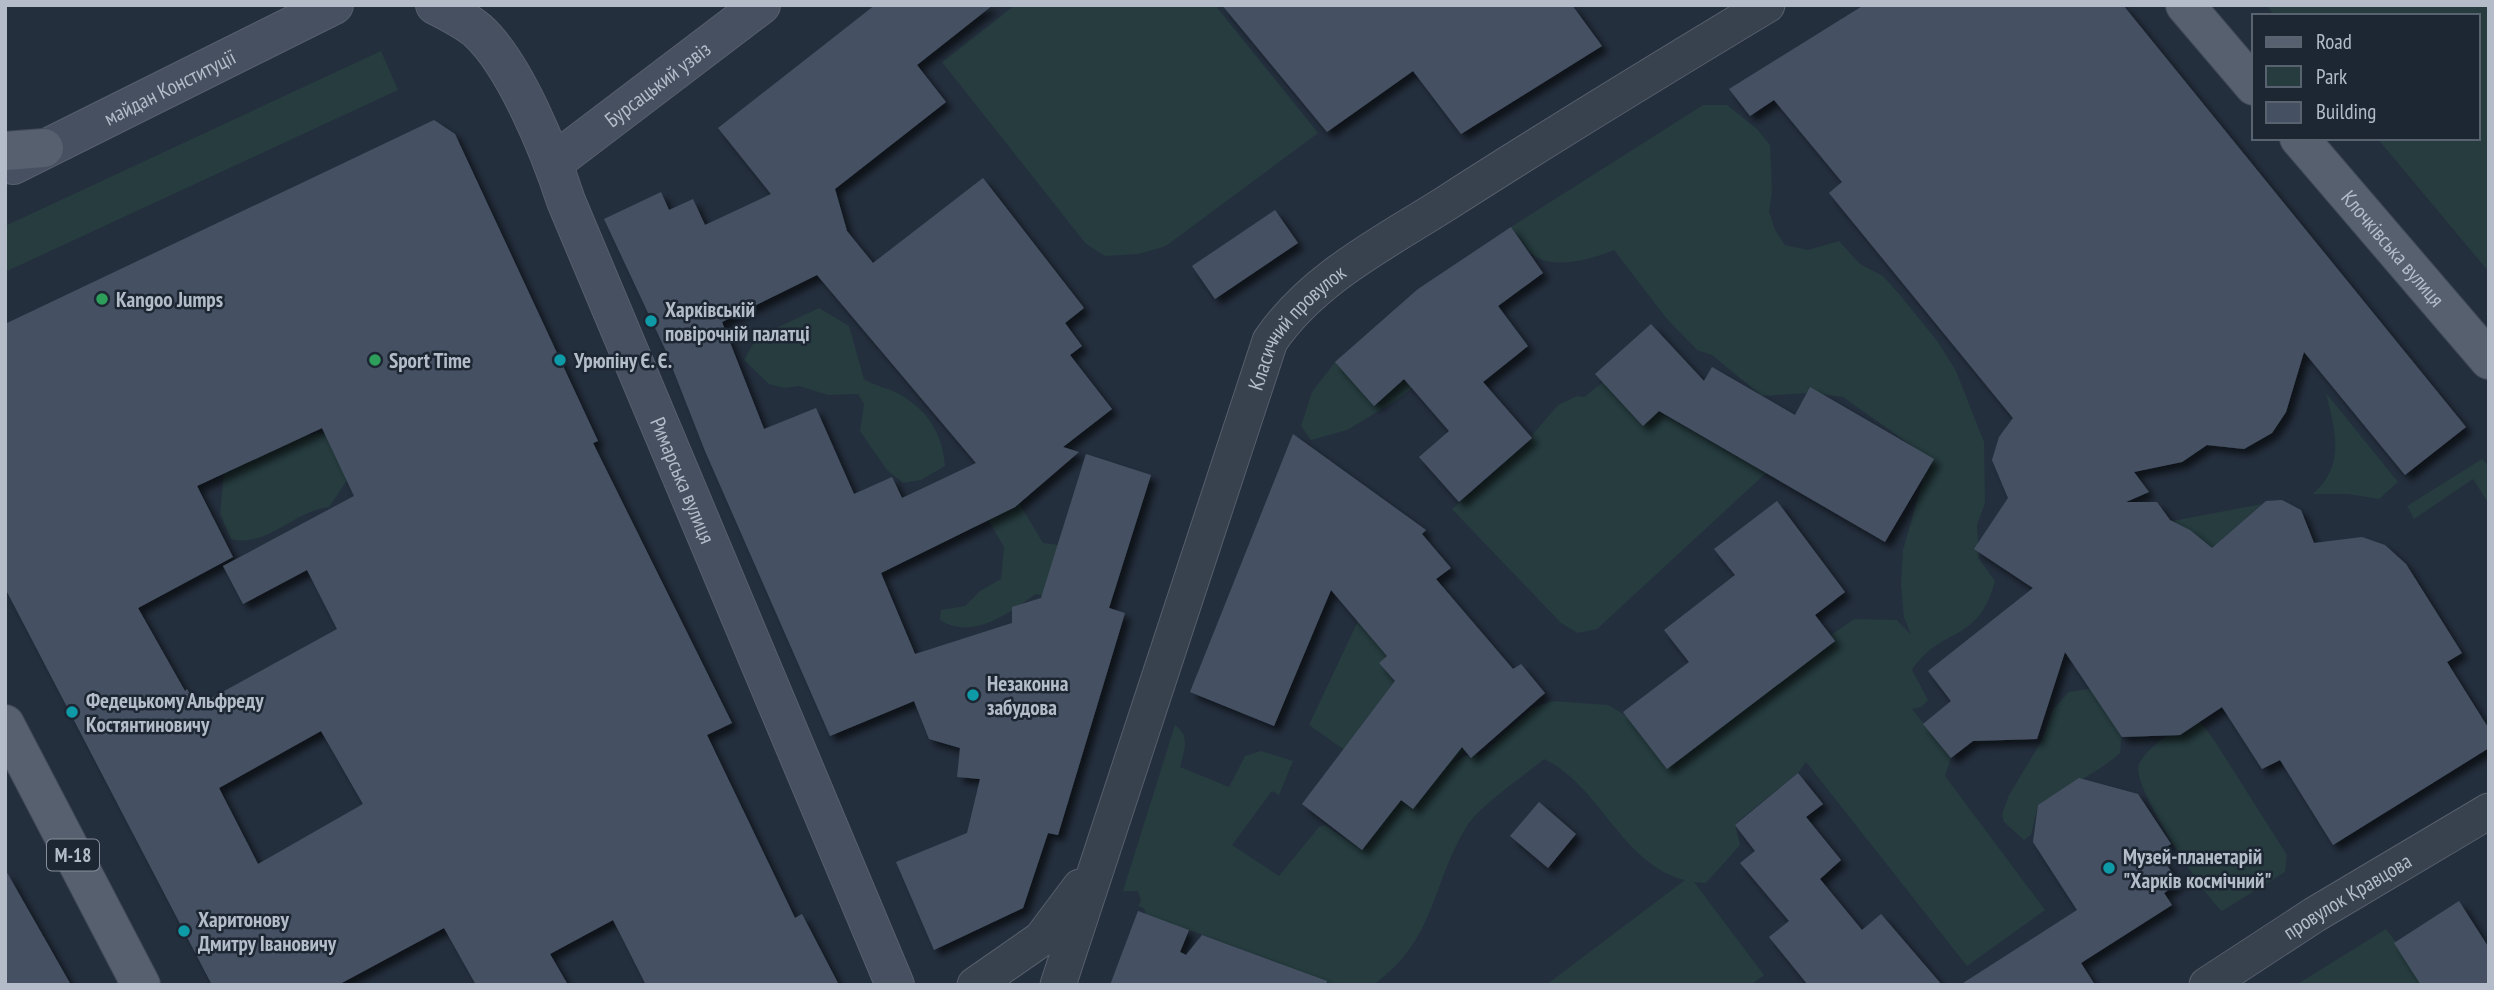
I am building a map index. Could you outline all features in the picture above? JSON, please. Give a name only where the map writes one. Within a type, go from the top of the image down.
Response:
[{"type":"main road","points":[[2185,5],[2252,84]]},
{"type":"main road","name":"Клочківська вулиця","points":[[2301,140],[2489,360]]},
{"type":"main road","points":[[5,151],[44,148]]},
{"type":"main road","name":"М-18","points":[[5,724],[141,985]]},
{"type":"street","name":"майдан Конституції","points":[[5,169],[334,5]]},
{"type":"street","name":"Римарська вулиця","points":[[435,5],[478,31],[500,57],[553,163],[566,201],[895,985]]},
{"type":"street","name":"Класичний провулок","points":[[1058,985],[1270,341],[1289,313],[1333,276],[1436,209],[1626,89],[1767,5]]},
{"type":"street","name":"Бурсацький узвіз","points":[[553,163],[744,10]]},
{"type":"street","name":"провулок Кравцова","points":[[2207,985],[2314,915],[2489,811]]},
{"type":"street","name":"Класичний провулок","points":[[975,985],[1041,939],[1096,864]]},
{"type":"green space","points":[[1015,5],[1215,5],[1318,133],[1166,246],[1139,254],[1105,256],[1086,244],[942,62]]},
{"type":"green space","points":[[2266,5],[2489,5],[2489,272],[2379,140],[2480,140],[2480,14],[2273,14]]},
{"type":"green space","points":[[381,51],[398,90],[5,272],[5,226]]},
{"type":"green space","points":[[1703,105],[1727,105],[1757,129],[1770,145],[1772,192],[1769,211],[1775,230],[1785,245],[1808,250],[1839,241],[1860,264],[1883,276],[1938,342],[1956,371],[1984,442],[1985,503],[1977,525],[1979,559],[1995,581],[1979,616],[1958,633],[1935,646],[1912,670],[1928,700],[1921,707],[1912,709],[1951,758],[1945,776],[2045,910],[1967,966],[1806,762],[1798,773],[1735,824],[1740,845],[1706,883],[1694,882],[1764,975],[1751,985],[1546,985],[1685,880],[1663,871],[1644,858],[1581,787],[1564,771],[1544,759],[1473,818],[1455,848],[1421,930],[1394,967],[1373,985],[1274,985],[1281,964],[1146,914],[1144,908],[1138,906],[1141,901],[1138,891],[1123,891],[1175,725],[1185,739],[1180,767],[1229,787],[1245,756],[1261,751],[1293,761],[1279,795],[1272,791],[1232,845],[1279,876],[1319,827],[1325,825],[1362,850],[1401,800],[1413,809],[1443,771],[1343,749],[1309,725],[1358,621],[1387,656],[1379,663],[1423,714],[1430,708],[1465,750],[1449,766],[1465,756],[1482,754],[1533,708],[1552,701],[1608,705],[1627,716],[1667,769],[1680,759],[1696,731],[1854,619],[1897,620],[1911,635],[1904,617],[1901,585],[1903,550],[1923,480],[1912,446],[1843,397],[1807,393],[1762,396],[1712,355],[1697,350],[1667,319],[1614,250],[1584,260],[1550,262],[1532,254],[1511,227]]},
{"type":"green space","points":[[1409,297],[1447,361],[1394,402],[1347,430],[1311,440],[1301,426],[1312,392],[1335,362]]},
{"type":"green space","points":[[819,308],[849,326],[864,379],[899,394],[926,416],[941,444],[945,466],[921,480],[903,483],[887,470],[860,431],[864,404],[858,394],[828,395],[799,386],[784,388],[769,384],[744,360],[757,337]]},
{"type":"green space","points":[[1603,382],[1655,415],[1659,412],[1766,473],[1597,629],[1578,633],[1561,623],[1452,509],[1523,446],[1558,405],[1577,396],[1584,397]]},
{"type":"green space","points":[[2326,393],[2398,482],[2379,499],[2348,494],[2313,494],[2323,483],[2334,459],[2335,434]]},
{"type":"green space","points":[[350,429],[358,464],[329,507],[304,515],[257,538],[231,539],[220,514],[224,473],[303,436]]},
{"type":"green space","points":[[2482,459],[2489,466],[2489,504],[2473,479],[2414,519],[2407,506]]},
{"type":"green space","points":[[1013,493],[1043,543],[1074,547],[1072,602],[1036,594],[1002,616],[978,626],[953,626],[940,620],[941,610],[965,606],[980,591],[1001,579],[1004,547],[986,516]]},
{"type":"green space","points":[[2262,504],[2210,550],[2190,530],[2172,521]]},
{"type":"green space","points":[[2087,689],[2102,691],[2123,723],[2120,753],[2091,774],[2038,805],[2031,835],[2024,840],[2004,822],[2002,814],[2009,795],[2041,742],[2053,709],[2069,692]]},
{"type":"green space","points":[[2193,720],[2202,724],[2214,740],[2287,855],[2285,872],[2222,911],[2200,885],[2170,839],[2145,793],[2139,775],[2139,764],[2143,757],[2156,744]]},
{"type":"green space","points":[[2386,929],[2428,985],[2296,985]]},
{"type":"building","points":[[875,5],[993,5],[917,65],[946,102],[835,189],[847,231],[873,263],[983,178],[1084,308],[1065,323],[1082,346],[1070,355],[1112,409],[1063,447],[1079,452],[1015,507],[881,573],[915,654],[1012,623],[1012,607],[1041,598],[1086,454],[1151,475],[1109,608],[1125,613],[1058,835],[1048,833],[1023,908],[934,950],[896,862],[967,833],[980,779],[957,777],[960,748],[929,739],[914,701],[830,736],[705,451],[665,349],[604,219],[661,192],[669,210],[693,199],[705,225],[771,194],[718,128]],"holes":[[[817,275],[976,463],[902,498],[892,477],[854,494],[816,408],[764,429],[722,322]]]},
{"type":"building","points":[[1222,5],[1572,5],[1602,46],[1461,134],[1413,71],[1327,132]]},
{"type":"building","points":[[1864,5],[2123,5],[2466,427],[2405,475],[2304,352],[2286,412],[2272,433],[2244,449],[2207,445],[2182,462],[2134,472],[2149,492],[2126,502],[2157,502],[2170,520],[2190,530],[2212,548],[2266,501],[2282,500],[2301,510],[2314,543],[2362,537],[2385,545],[2406,564],[2462,653],[2447,662],[2489,729],[2489,748],[2333,845],[2280,760],[2262,769],[2222,707],[2180,735],[2122,737],[2065,652],[2037,739],[1973,741],[1951,758],[1923,724],[1951,701],[1928,671],[2033,588],[1974,549],[2008,498],[1992,460],[1999,437],[2013,418],[1829,193],[1842,182],[1774,100],[1750,116],[1729,89]]},
{"type":"building","points":[[434,120],[455,134],[598,441],[593,443],[732,723],[707,735],[795,918],[802,914],[839,985],[646,985],[613,920],[550,954],[568,985],[476,985],[444,928],[338,985],[212,985],[5,588],[5,324]],"holes":[[[322,428],[354,496],[223,566],[243,604],[307,570],[337,629],[197,706],[187,689],[185,691],[138,608],[233,557],[197,486]],[[321,731],[363,804],[258,864],[219,788]]]},
{"type":"building","points":[[1275,210],[1298,243],[1215,299],[1192,266]]},
{"type":"building","points":[[1511,227],[1543,273],[1498,306],[1528,346],[1483,382],[1532,438],[1459,502],[1419,457],[1449,431],[1404,379],[1374,406],[1335,362],[1418,289]]},
{"type":"building","points":[[1651,324],[1704,381],[1712,367],[1795,415],[1810,387],[1934,459],[1885,542],[1659,411],[1643,426],[1595,374]]},
{"type":"building","points":[[1293,434],[1426,530],[1422,534],[1451,568],[1436,579],[1513,669],[1521,664],[1545,693],[1471,758],[1462,747],[1413,809],[1401,800],[1362,850],[1302,804],[1395,681],[1379,663],[1387,656],[1331,590],[1274,726],[1190,692]]},
{"type":"building","points":[[1777,501],[1845,592],[1815,615],[1835,641],[1667,769],[1623,712],[1689,662],[1664,630],[1735,575],[1714,549]]},
{"type":"building","points":[[1798,773],[1823,804],[1806,817],[1841,860],[1820,879],[1862,930],[1881,914],[1942,985],[1808,985],[1769,937],[1789,921],[1740,863],[1755,851],[1735,825]]},
{"type":"building","name":"Музей-планетарій \"Харків космічний\"","points":[[2079,778],[2138,794],[2171,844],[2158,852],[2179,883],[2164,893],[2172,905],[2081,963],[2095,985],[1960,985],[2077,910],[2033,842],[2038,805]]},
{"type":"building","points":[[1539,802],[1576,834],[1548,868],[1510,836]]},
{"type":"building","points":[[5,869],[71,985],[5,985]]},
{"type":"building","points":[[2459,901],[2489,948],[2489,985],[2421,985],[2394,943]]},
{"type":"building","points":[[1138,911],[1189,930],[1180,952],[1186,955],[1202,935],[1327,981],[1326,985],[1110,985]]},
{"type":"place","name":"Kangoo Jumps","points":[[102,299]]},
{"type":"place","name":"Харківській повірочній палатці","points":[[651,321]]},
{"type":"place","name":"Sport Time","points":[[375,360]]},
{"type":"place","name":"Урюпіну Є. Є.","points":[[560,360]]},
{"type":"place","name":"Незаконна забудова","points":[[973,695]]},
{"type":"place","name":"Федецькому Альфреду Костянтиновичу","points":[[72,712]]},
{"type":"place","name":"Музей-планетарій \"Харків космічний\"","points":[[2109,868]]},
{"type":"place","name":"Харитонову Дмитру Івановичу","points":[[184,931]]}]
